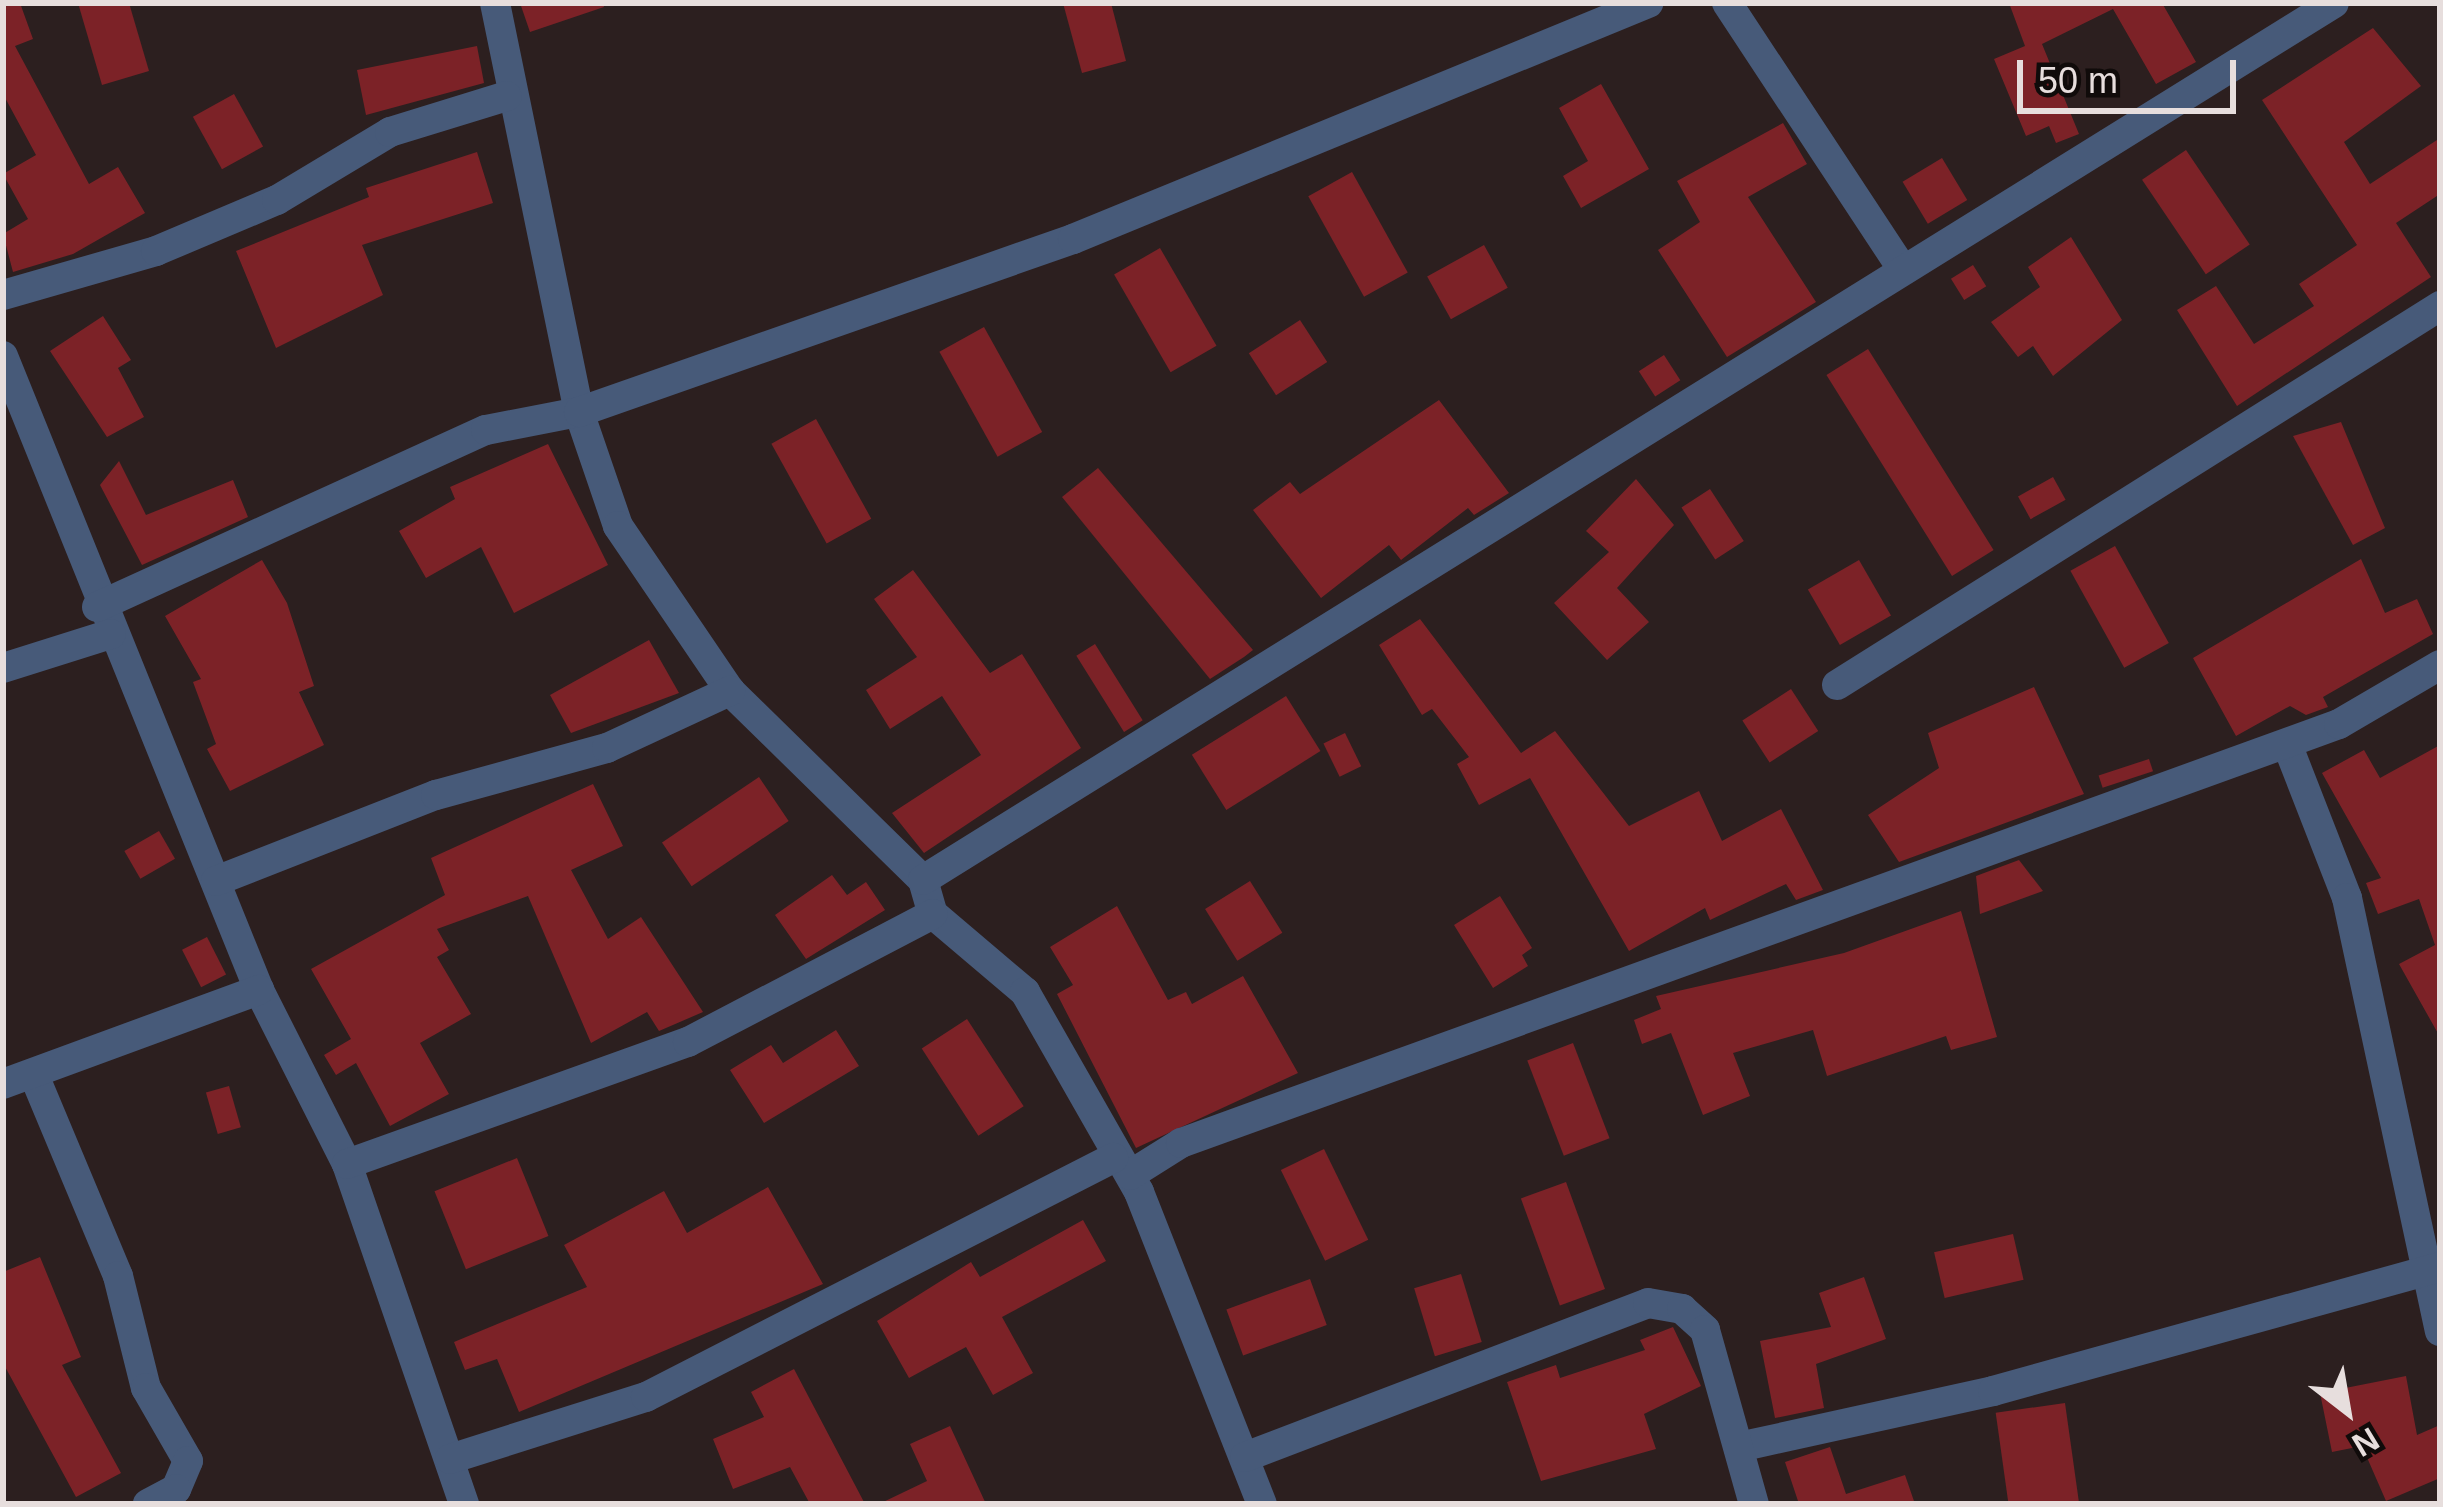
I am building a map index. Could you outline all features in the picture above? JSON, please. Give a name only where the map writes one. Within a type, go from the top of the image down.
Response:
[{"type":"street","points":[[494,3],[507,96],[579,412],[617,526],[730,691],[923,880],[933,914],[1025,992],[1121,1167],[1262,1504]]},
{"type":"street","points":[[3,668],[486,430],[579,412],[1073,239],[1648,3]]},
{"type":"street","points":[[1727,3],[1902,268]]},
{"type":"street","points":[[923,880],[2334,3]]},
{"type":"street","points":[[3,295],[156,251],[277,200],[390,133],[507,96]]},
{"type":"street","points":[[1837,685],[2440,306]]},
{"type":"street","points":[[3,356],[104,620],[259,989],[346,1163],[464,1504]]},
{"type":"street","points":[[450,1459],[646,1397],[1121,1167],[1181,1143],[2287,744],[2440,665]]},
{"type":"street","points":[[216,881],[436,795],[607,748],[730,691]]},
{"type":"street","points":[[2287,744],[2347,898],[2433,1271],[2440,1330]]},
{"type":"street","points":[[346,1163],[688,1042],[933,914]]},
{"type":"street","points":[[3,1084],[37,1080],[259,989]]},
{"type":"street","points":[[37,1080],[191,1490],[148,1504]]},
{"type":"street","points":[[1739,1447],[2433,1271]]},
{"type":"street","points":[[1245,1457],[1648,1303],[1682,1309],[1705,1330],[1754,1504]]},
{"type":"building","points":[[3,3],[20,3],[33,39],[15,46],[89,184],[118,167],[145,213],[73,254],[13,272],[3,234],[28,219],[3,174],[36,155],[3,94]]},
{"type":"building","points":[[78,3],[129,3],[149,71],[102,85]]},
{"type":"building","points":[[520,3],[603,3],[604,7],[530,32]]},
{"type":"building","points":[[1063,3],[1111,3],[1126,61],[1082,73]]},
{"type":"building","points":[[2009,3],[2162,3],[2196,62],[2156,84],[2113,9],[2042,44],[2079,134],[2056,143],[2049,126],[2026,136],[1994,59],[2025,46]]},
{"type":"building","points":[[2373,28],[2421,86],[2344,142],[2370,184],[2440,138],[2440,194],[2396,223],[2431,277],[2237,406],[2177,310],[2216,286],[2254,344],[2314,306],[2299,284],[2357,245],[2262,100]]},
{"type":"building","points":[[477,46],[484,83],[366,115],[357,70]]},
{"type":"building","points":[[1601,84],[1649,169],[1581,208],[1563,176],[1588,161],[1559,108]]},
{"type":"building","points":[[234,94],[263,146],[222,169],[193,117]]},
{"type":"building","points":[[1783,123],[1807,164],[1748,197],[1816,302],[1727,357],[1658,250],[1700,222],[1677,181]]},
{"type":"building","points":[[2186,150],[2250,245],[2206,274],[2142,180]]},
{"type":"building","points":[[477,152],[493,203],[362,245],[383,295],[276,348],[236,251],[369,197],[366,188]]},
{"type":"building","points":[[1942,158],[1967,200],[1928,224],[1903,182]]},
{"type":"building","points":[[1352,172],[1408,273],[1364,297],[1308,196]]},
{"type":"building","points":[[2071,237],[2122,320],[2053,376],[2033,346],[2018,357],[1991,322],[2040,287],[2028,267]]},
{"type":"building","points":[[1484,245],[1508,288],[1451,319],[1427,277]]},
{"type":"building","points":[[1160,248],[1216,346],[1171,372],[1114,275]]},
{"type":"building","points":[[1973,265],[1986,286],[1964,300],[1951,279]]},
{"type":"building","points":[[103,316],[131,360],[118,368],[144,417],[107,437],[50,351]]},
{"type":"building","points":[[1300,320],[1327,362],[1276,395],[1249,353]]},
{"type":"building","points":[[984,327],[1042,432],[998,457],[939,352]]},
{"type":"building","points":[[1868,349],[1994,550],[1952,576],[1826,375]]},
{"type":"building","points":[[1664,355],[1680,380],[1655,396],[1639,371]]},
{"type":"building","points":[[1439,400],[1509,493],[1474,515],[1468,508],[1401,560],[1389,545],[1321,598],[1253,510],[1290,482],[1300,494]]},
{"type":"building","points":[[816,419],[871,519],[827,543],[771,444]]},
{"type":"building","points":[[2341,422],[2385,528],[2353,545],[2293,436]]},
{"type":"building","points":[[548,444],[608,565],[514,613],[481,547],[426,578],[399,531],[455,499],[450,487]]},
{"type":"building","points":[[119,461],[146,515],[233,480],[248,517],[142,565],[100,485]]},
{"type":"building","points":[[1098,468],[1253,650],[1210,679],[1062,497]]},
{"type":"building","points":[[2053,477],[2066,500],[2031,519],[2018,496]]},
{"type":"building","points":[[1636,479],[1674,525],[1617,588],[1649,622],[1607,660],[1554,603],[1609,552],[1586,531]]},
{"type":"building","points":[[1710,489],[1744,541],[1715,560],[1681,508]]},
{"type":"building","points":[[2115,546],[2169,643],[2124,668],[2070,571]]},
{"type":"building","points":[[2361,559],[2385,613],[2417,599],[2433,634],[2323,697],[2328,707],[2306,715],[2290,706],[2236,736],[2193,658]]},
{"type":"building","points":[[262,560],[287,603],[314,686],[299,692],[324,745],[230,791],[207,749],[216,744],[193,682],[201,679],[165,616]]},
{"type":"building","points":[[1859,560],[1891,615],[1840,645],[1808,590]]},
{"type":"building","points":[[913,570],[990,673],[1022,654],[1081,748],[924,853],[892,813],[981,755],[942,696],[890,729],[866,690],[917,657],[874,599]]},
{"type":"building","points":[[1420,619],[1521,753],[1555,731],[1629,826],[1699,791],[1722,841],[1781,809],[1823,890],[1796,900],[1786,884],[1710,920],[1705,908],[1629,951],[1530,778],[1479,805],[1457,764],[1469,757],[1432,709],[1422,715],[1379,645]]},
{"type":"building","points":[[649,640],[679,693],[571,733],[550,695]]},
{"type":"building","points":[[1095,644],[1143,720],[1124,732],[1076,656]]},
{"type":"building","points":[[2034,687],[2084,794],[1899,862],[1868,815],[1939,768],[1928,733]]},
{"type":"building","points":[[1791,689],[1818,731],[1770,763],[1742,721]]},
{"type":"building","points":[[1286,696],[1320,751],[1226,810],[1192,755]]},
{"type":"building","points":[[1345,733],[1361,766],[1340,777],[1323,744]]},
{"type":"building","points":[[2440,745],[2440,1037],[2399,964],[2435,945],[2419,899],[2378,914],[2366,883],[2381,878],[2322,773],[2364,750],[2380,778]]},
{"type":"building","points":[[2149,759],[2153,771],[2103,788],[2099,775]]},
{"type":"building","points":[[759,777],[789,821],[692,886],[662,842]]},
{"type":"building","points":[[593,784],[623,846],[571,870],[608,939],[641,917],[703,1012],[659,1031],[647,1012],[591,1043],[528,896],[437,929],[449,950],[437,957],[471,1014],[420,1043],[449,1094],[390,1126],[356,1063],[336,1075],[324,1055],[351,1039],[311,969],[445,895],[431,858]]},
{"type":"building","points":[[159,831],[175,859],[140,879],[124,851]]},
{"type":"building","points":[[2019,860],[2043,891],[1980,914],[1976,876]]},
{"type":"building","points":[[832,875],[847,895],[866,882],[885,910],[806,959],[775,915]]},
{"type":"building","points":[[1250,881],[1282,933],[1237,961],[1205,909]]},
{"type":"building","points":[[1500,896],[1532,948],[1522,955],[1528,966],[1493,988],[1454,925]]},
{"type":"building","points":[[1117,906],[1168,1000],[1186,992],[1192,1004],[1243,976],[1298,1073],[1136,1148],[1057,994],[1073,985],[1050,947]]},
{"type":"building","points":[[1961,911],[1997,1037],[1951,1050],[1946,1036],[1827,1076],[1813,1030],[1733,1053],[1750,1096],[1703,1115],[1671,1033],[1642,1044],[1634,1020],[1661,1009],[1656,996],[1844,953]]},
{"type":"building","points":[[207,937],[226,974],[201,987],[182,950]]},
{"type":"building","points":[[967,1019],[1024,1106],[978,1136],[922,1048]]},
{"type":"building","points":[[836,1030],[859,1066],[764,1123],[730,1070],[771,1045],[783,1063]]},
{"type":"building","points":[[1573,1043],[1610,1138],[1564,1156],[1527,1061]]},
{"type":"building","points":[[229,1086],[241,1127],[218,1134],[206,1093]]},
{"type":"building","points":[[1324,1149],[1368,1240],[1325,1261],[1281,1170]]},
{"type":"building","points":[[517,1158],[548,1236],[466,1269],[434,1191]]},
{"type":"building","points":[[1566,1182],[1605,1289],[1560,1306],[1521,1198]]},
{"type":"building","points":[[768,1187],[823,1284],[519,1412],[497,1359],[465,1370],[454,1342],[587,1287],[564,1245],[664,1191],[687,1233]]},
{"type":"building","points":[[1083,1220],[1106,1261],[1002,1317],[1033,1373],[993,1395],[966,1347],[909,1378],[877,1321],[971,1262],[980,1277]]},
{"type":"building","points":[[2013,1234],[2024,1280],[1945,1298],[1934,1252]]},
{"type":"building","points":[[40,1257],[81,1357],[62,1365],[121,1473],[76,1497],[3,1363],[3,1272]]},
{"type":"building","points":[[1461,1274],[1482,1342],[1435,1356],[1414,1288]]},
{"type":"building","points":[[1864,1277],[1886,1339],[1816,1364],[1824,1408],[1775,1418],[1760,1341],[1831,1327],[1819,1293]]},
{"type":"building","points":[[1310,1279],[1327,1325],[1243,1355],[1226,1309]]},
{"type":"building","points":[[1673,1327],[1701,1386],[1644,1414],[1656,1449],[1541,1481],[1507,1382],[1556,1365],[1560,1378],[1645,1350],[1640,1340]]},
{"type":"building","points":[[794,1369],[865,1504],[810,1504],[790,1467],[733,1489],[713,1439],[764,1417],[751,1392]]},
{"type":"building","points":[[2406,1376],[2417,1435],[2440,1425],[2440,1478],[2386,1501],[2362,1446],[2332,1452],[2320,1393]]},
{"type":"building","points":[[2065,1403],[2079,1504],[2009,1504],[1996,1413]]},
{"type":"building","points":[[950,1426],[986,1504],[879,1504],[927,1481],[910,1444]]},
{"type":"building","points":[[1830,1447],[1846,1494],[1905,1475],[1915,1504],[1799,1504],[1785,1462]]}]
